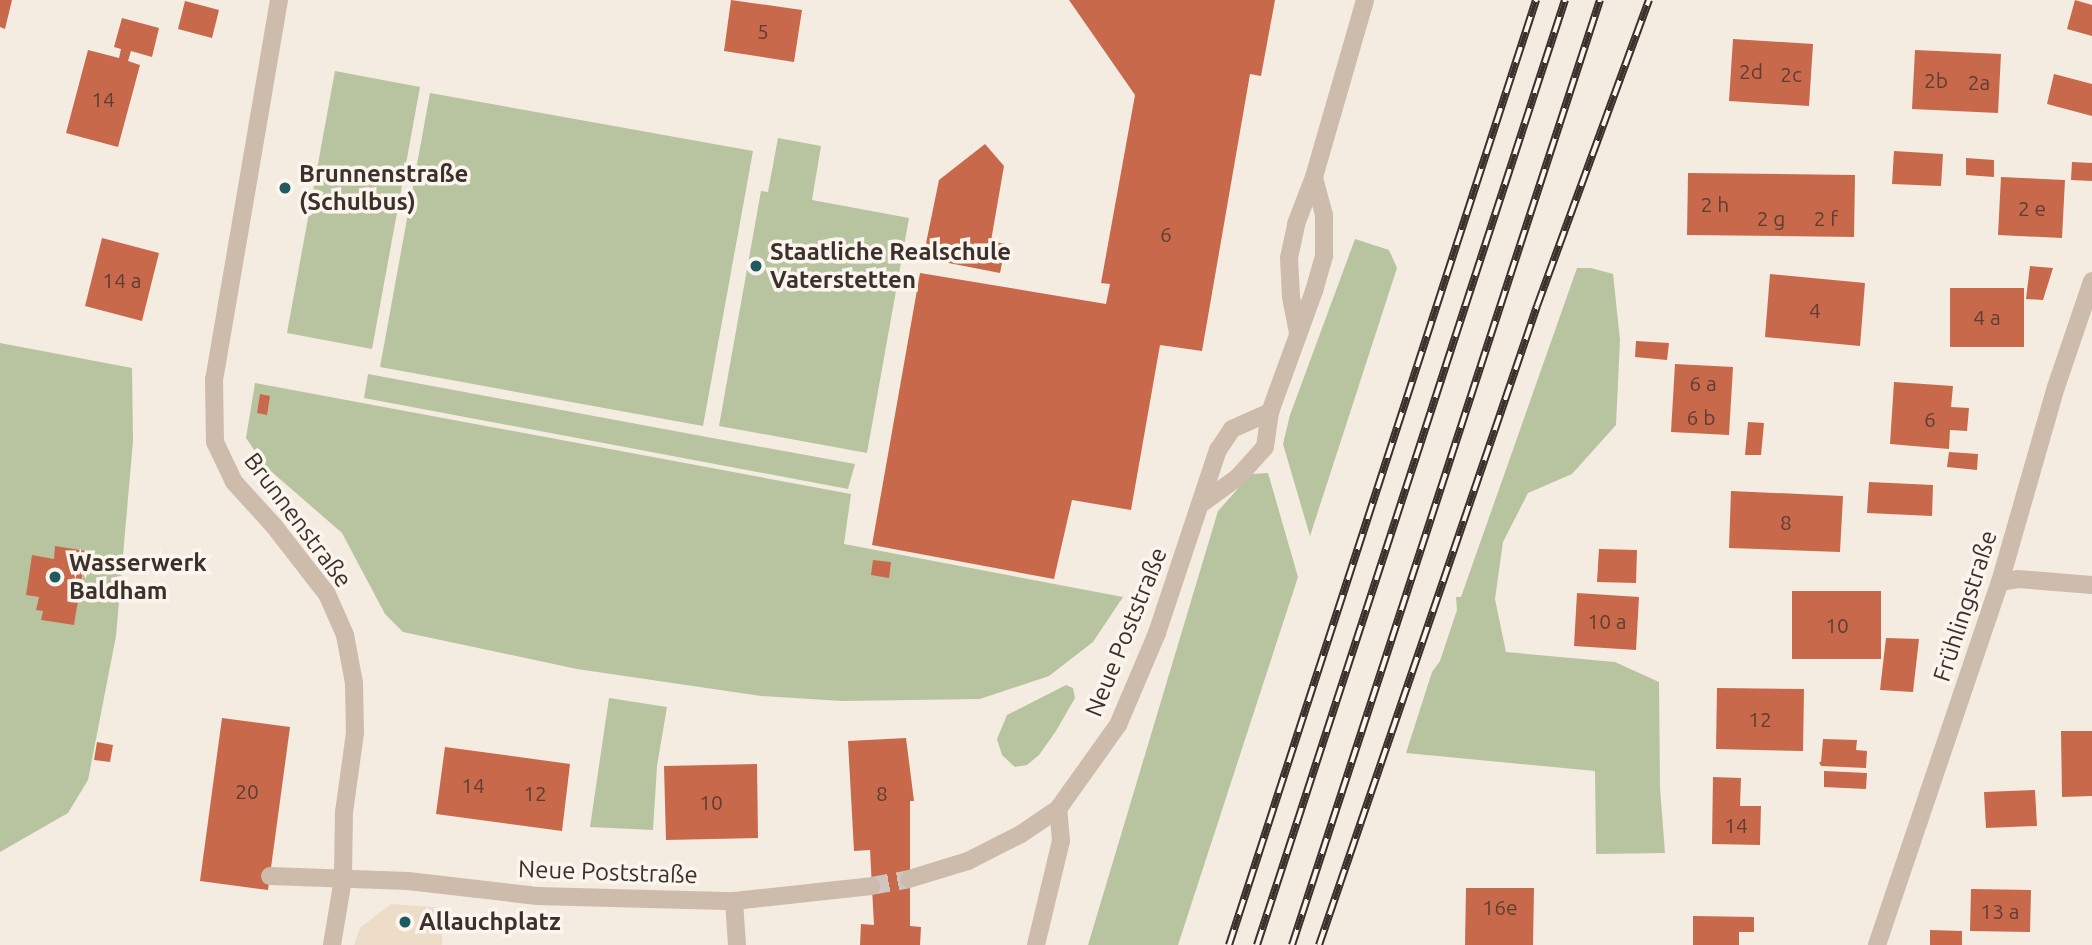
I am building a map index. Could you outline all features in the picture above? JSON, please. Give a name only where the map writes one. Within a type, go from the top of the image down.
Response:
[{"type":"street","name":"Brunnenstraße","points":[[279,0],[214,380],[215,442],[234,482],[274,526],[327,594],[345,635],[354,682],[355,733],[344,812],[343,879],[332,945]]},
{"type":"street","points":[[1298,333],[1291,296],[1290,258],[1296,224],[1314,177],[1365,0]]},
{"type":"street","points":[[1201,504],[1238,477],[1265,447],[1270,412],[1324,254],[1324,215],[1314,177]]},
{"type":"street","name":"Frühlingstraße","points":[[1877,945],[2000,582],[2056,387],[2092,281]]},
{"type":"street","name":"Neue Poststraße","points":[[909,879],[968,861],[1021,834],[1058,809],[1118,725],[1157,633],[1218,450],[1232,429],[1270,412]]},
{"type":"street","points":[[2000,582],[2018,579],[2092,585]]},
{"type":"street","points":[[1036,945],[1061,841],[1058,809]]},
{"type":"street","name":"Neue Poststraße","points":[[270,876],[408,881],[537,896],[734,901],[872,886]]},
{"type":"street","points":[[734,901],[737,945]]},
{"type":"green space","points":[[335,71],[420,87],[372,349],[287,333]]},
{"type":"green space","points":[[430,93],[753,151],[703,426],[380,367]]},
{"type":"green space","points":[[778,138],[821,146],[812,200],[909,218],[867,453],[719,426],[761,191],[768,192]]},
{"type":"green space","points":[[1355,239],[1389,250],[1397,268],[1310,536],[1283,444],[1290,415]]},
{"type":"green space","points":[[1577,268],[1591,268],[1613,274],[1620,340],[1616,425],[1572,474],[1528,493],[1503,542],[1495,599],[1506,652],[1615,662],[1659,682],[1660,788],[1665,853],[1596,854],[1595,771],[1406,753],[1432,672],[1440,661],[1457,610],[1456,597],[1461,597]]},
{"type":"green space","points":[[0,343],[132,368],[133,441],[116,636],[88,780],[68,813],[0,852]]},
{"type":"green space","points":[[368,374],[855,464],[848,489],[364,398]]},
{"type":"green space","points":[[255,383],[851,494],[844,544],[1123,597],[1093,642],[1049,676],[980,699],[842,701],[761,696],[577,669],[403,632],[385,614],[342,533],[265,466],[246,438]]},
{"type":"green space","points":[[1268,473],[1298,577],[1178,945],[1088,945],[1218,511],[1251,474]]},
{"type":"green space","points":[[1066,685],[1073,688],[1075,698],[1056,731],[1039,755],[1027,765],[1015,767],[1002,755],[997,739],[1007,715]]},
{"type":"green space","points":[[609,698],[667,707],[657,766],[653,830],[590,827]]},
{"type":"shaded area","name":"Allauchplatz","points":[[391,904],[443,908],[442,945],[354,945],[360,928]]},
{"type":"building","points":[[0,0],[12,0],[5,29],[0,27]]},
{"type":"building","points":[[731,0],[802,10],[794,62],[724,51]]},
{"type":"building","points":[[1069,0],[1275,0],[1261,76],[1250,74],[1202,351],[1160,345],[1131,510],[1072,500],[1054,579],[872,545],[920,273],[1106,304],[1110,284],[1101,283],[1135,95]]},
{"type":"building","points":[[2075,0],[2092,5],[2092,36],[2067,29]]},
{"type":"building","points":[[185,1],[219,10],[212,38],[178,29]]},
{"type":"building","points":[[122,18],[159,28],[152,57],[131,51],[128,61],[140,65],[118,147],[66,133],[88,50],[119,58],[121,49],[114,47]]},
{"type":"building","points":[[1733,39],[1813,44],[1809,106],[1729,101]]},
{"type":"building","points":[[1915,50],[2001,54],[1998,113],[1912,109]]},
{"type":"building","points":[[2054,74],[2092,84],[2092,116],[2047,104]]},
{"type":"building","points":[[985,144],[1004,166],[991,241],[1006,244],[1000,273],[923,258],[939,180]]},
{"type":"building","points":[[1894,151],[1943,154],[1941,186],[1892,184]]},
{"type":"building","points":[[1966,158],[1994,160],[1994,177],[1966,175]]},
{"type":"building","points":[[2072,162],[2092,163],[2092,181],[2071,180]]},
{"type":"building","points":[[1688,173],[1855,175],[1854,237],[1687,235]]},
{"type":"building","points":[[2001,177],[2065,180],[2062,238],[1998,235]]},
{"type":"building","points":[[102,238],[159,253],[142,321],[85,306]]},
{"type":"building","points":[[2030,266],[2053,268],[2043,300],[2026,299]]},
{"type":"building","points":[[1770,274],[1865,283],[1860,346],[1765,337]]},
{"type":"building","points":[[1950,288],[2024,288],[2024,347],[1950,347]]},
{"type":"building","points":[[1636,341],[1669,343],[1667,360],[1635,357]]},
{"type":"building","points":[[1675,364],[1733,367],[1729,435],[1671,432]]},
{"type":"building","points":[[1894,382],[1953,386],[1951,407],[1969,408],[1967,431],[1950,430],[1949,449],[1890,444]]},
{"type":"building","points":[[260,394],[270,396],[267,415],[257,413]]},
{"type":"building","points":[[1748,422],[1764,423],[1761,455],[1745,455]]},
{"type":"building","points":[[1949,452],[1978,454],[1977,470],[1947,467]]},
{"type":"building","points":[[1869,482],[1933,485],[1932,516],[1867,513]]},
{"type":"building","points":[[1731,491],[1843,496],[1840,552],[1729,548]]},
{"type":"building","name":"Wasserwerk Baldham","points":[[55,546],[86,551],[74,625],[41,620],[43,611],[36,610],[39,597],[26,595],[32,555],[54,559]]},
{"type":"building","points":[[1599,549],[1637,550],[1636,583],[1597,582]]},
{"type":"building","points":[[873,560],[891,562],[889,578],[871,575]]},
{"type":"building","points":[[1792,591],[1881,591],[1881,659],[1792,659]]},
{"type":"building","points":[[1577,593],[1639,597],[1636,650],[1574,646]]},
{"type":"building","points":[[1886,638],[1919,639],[1913,692],[1880,690]]},
{"type":"building","points":[[1717,688],[1804,689],[1803,751],[1716,749]]},
{"type":"building","points":[[222,718],[290,727],[268,890],[200,881]]},
{"type":"building","points":[[2061,731],[2092,731],[2092,796],[2062,797]]},
{"type":"building","points":[[906,738],[914,801],[910,801],[910,926],[921,927],[920,945],[860,945],[861,924],[874,925],[870,850],[854,851],[848,741]]},
{"type":"building","points":[[1823,739],[1857,740],[1856,750],[1867,751],[1866,768],[1821,766],[1819,762]]},
{"type":"building","points":[[97,742],[113,745],[110,762],[94,760]]},
{"type":"building","points":[[445,747],[570,764],[562,831],[436,814]]},
{"type":"building","points":[[757,764],[758,838],[666,840],[664,766]]},
{"type":"building","points":[[1824,771],[1867,773],[1866,789],[1824,787]]},
{"type":"building","points":[[1713,777],[1741,778],[1740,806],[1761,806],[1760,845],[1712,844]]},
{"type":"building","points":[[2035,790],[2037,826],[1986,828],[1984,792]]},
{"type":"building","points":[[1466,888],[1534,888],[1533,945],[1465,945]]},
{"type":"building","points":[[1971,889],[2031,890],[2030,932],[1970,931]]},
{"type":"building","points":[[1693,916],[1754,917],[1754,932],[1739,932],[1739,945],[1693,945]]},
{"type":"building","points":[[1930,930],[1962,931],[1962,945],[1930,945]]},
{"type":"tunnel","points":[[871,886],[909,879]]},
{"type":"railway","points":[[1229,945],[1536,0]]},
{"type":"railway","points":[[1257,945],[1565,0]]},
{"type":"railway","points":[[1292,945],[1600,0]]},
{"type":"railway","points":[[1319,945],[1537,306],[1649,0]]},
{"type":"place","name":"Brunnenstraße (Schulbus)","points":[[285,188]]},
{"type":"place","name":"Staatliche Realschule Vaterstetten","points":[[756,266]]},
{"type":"place","name":"Wasserwerk Baldham","points":[[55,577]]},
{"type":"place","name":"Allauchplatz","points":[[405,922]]}]
